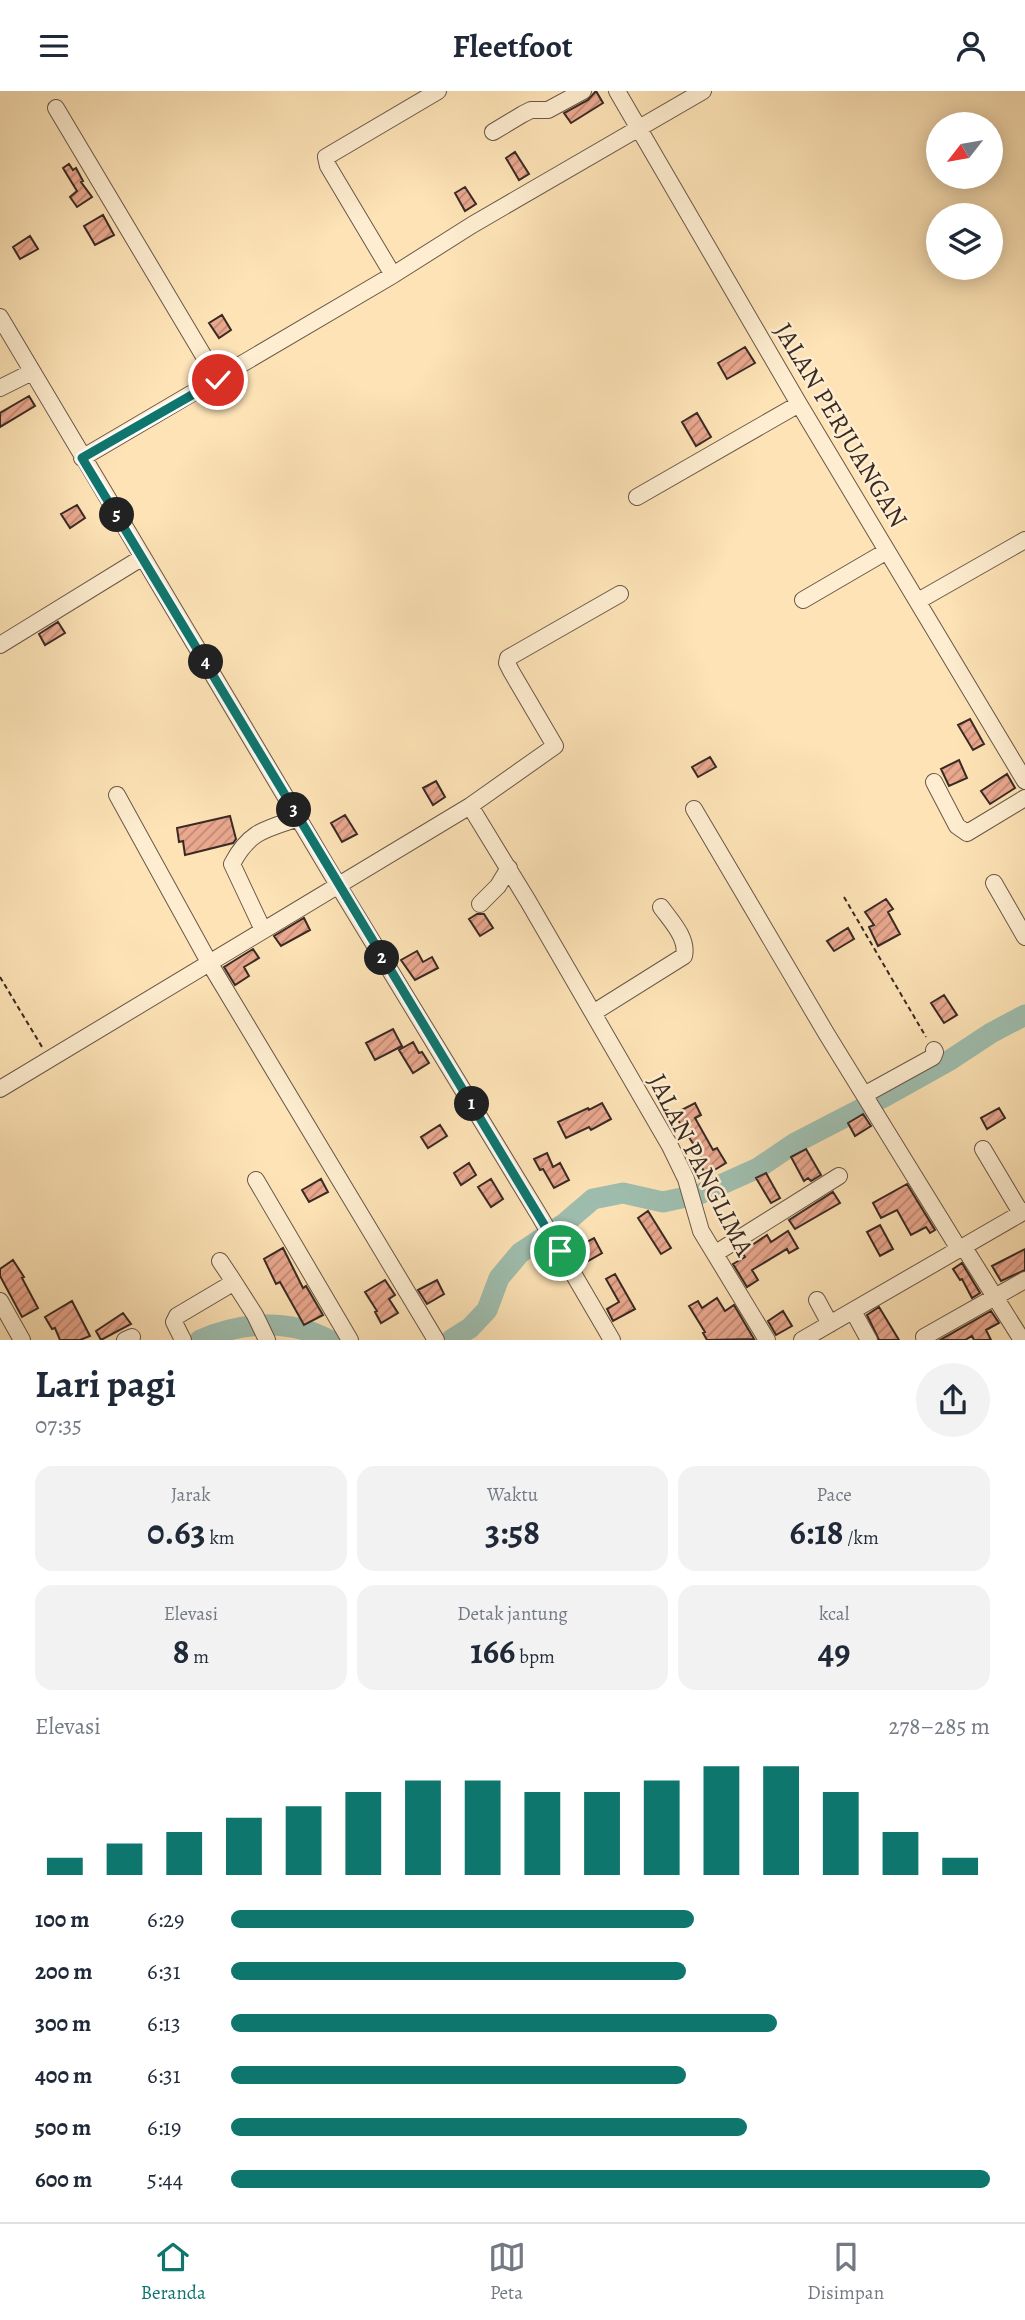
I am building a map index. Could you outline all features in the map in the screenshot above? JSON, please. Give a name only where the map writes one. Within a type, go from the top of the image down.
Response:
[{"type":"street","points":[[393,275],[328,166],[326,156],[438,91]]},
{"type":"street","points":[[493,132],[531,110],[548,110],[583,91]]},
{"type":"street","name":"JALAN PERJUANGAN","points":[[617,91],[799,404],[1025,781]]},
{"type":"street","points":[[82,458],[218,380],[472,225],[703,91]]},
{"type":"street","points":[[56,108],[218,380]]},
{"type":"street","points":[[0,317],[612,1340]]},
{"type":"street","points":[[0,389],[32,372]]},
{"type":"street","points":[[637,496],[799,404]]},
{"type":"street","points":[[918,601],[1025,540]]},
{"type":"street","points":[[803,600],[887,551]]},
{"type":"street","points":[[0,645],[143,557]]},
{"type":"street","points":[[0,1089],[470,806],[555,746],[511,671],[508,658],[620,594]]},
{"type":"street","points":[[934,782],[957,826],[967,833],[1025,798]]},
{"type":"street","points":[[117,795],[209,964],[436,1340]]},
{"type":"street","name":"JALAN PANGLIMA","points":[[470,806],[670,1146],[688,1187],[701,1230],[767,1340]]},
{"type":"street","points":[[694,809],[868,1101],[1022,1340]]},
{"type":"street","points":[[263,930],[232,864],[248,840],[258,832],[299,818]]},
{"type":"street","points":[[480,904],[498,886],[509,869]]},
{"type":"street","points":[[994,883],[1025,937]]},
{"type":"street","points":[[593,1013],[684,956],[686,947],[681,935],[661,907]]},
{"type":"street","points":[[868,1101],[933,1057],[934,1050]]},
{"type":"street","points":[[802,1340],[1023,1212],[983,1149]]},
{"type":"street","points":[[716,1253],[839,1176]]},
{"type":"street","points":[[256,1180],[349,1340]]},
{"type":"street","points":[[220,1261],[255,1315],[267,1340]]},
{"type":"street","points":[[183,1340],[174,1322],[177,1316],[229,1286],[232,1279]]},
{"type":"street","points":[[924,1337],[1025,1280]]},
{"type":"street","points":[[817,1300],[830,1324]]},
{"type":"street","points":[[0,1301],[22,1340]]},
{"type":"street","points":[[853,1311],[869,1340]]},
{"type":"path","points":[[844,897],[934,1050]]},
{"type":"path","points":[[0,977],[50,1060]]},
{"type":"building","points":[[596,91],[603,103],[571,123],[564,113],[588,100]]},
{"type":"building","points":[[515,152],[529,174],[519,180],[506,158]]},
{"type":"building","points":[[69,164],[73,170],[76,168],[83,181],[81,182],[92,197],[77,207],[70,197],[77,191],[63,168]]},
{"type":"building","points":[[465,187],[476,204],[465,211],[455,193]]},
{"type":"building","points":[[103,215],[114,235],[95,245],[84,226]]},
{"type":"building","points":[[30,236],[38,249],[20,259],[13,247]]},
{"type":"building","points":[[222,315],[231,330],[219,338],[209,323]]},
{"type":"building","points":[[745,347],[755,363],[727,379],[718,363]]},
{"type":"building","points":[[29,396],[35,406],[0,427],[0,413]]},
{"type":"building","points":[[697,413],[711,437],[696,446],[682,422]]},
{"type":"building","points":[[77,505],[85,518],[70,528],[61,514]]},
{"type":"building","points":[[58,622],[65,633],[45,645],[39,634]]},
{"type":"building","points":[[970,719],[984,744],[973,750],[958,725]]},
{"type":"building","points":[[710,757],[716,767],[698,777],[692,767]]},
{"type":"building","points":[[959,760],[967,778],[949,786],[941,769]]},
{"type":"building","points":[[1007,774],[1015,788],[990,804],[981,791]]},
{"type":"building","points":[[436,781],[445,797],[433,805],[423,788]]},
{"type":"building","points":[[345,815],[357,834],[342,842],[331,823]]},
{"type":"building","points":[[230,816],[236,839],[233,843],[185,855],[177,828]]},
{"type":"building","points":[[886,899],[893,909],[888,912],[900,934],[878,946],[869,927],[874,925],[865,912]]},
{"type":"building","points":[[477,914],[484,914],[493,928],[480,936],[469,919]]},
{"type":"building","points":[[304,918],[310,930],[281,946],[274,936]]},
{"type":"building","points":[[848,928],[854,939],[834,951],[827,941]]},
{"type":"building","points":[[253,949],[259,958],[244,967],[249,976],[235,985],[224,967]]},
{"type":"building","points":[[417,951],[423,962],[432,957],[438,968],[415,980],[401,960]]},
{"type":"building","points":[[944,995],[957,1015],[944,1023],[931,1003]]},
{"type":"building","points":[[393,1029],[402,1046],[375,1060],[366,1043]]},
{"type":"building","points":[[413,1042],[429,1063],[413,1073],[399,1050]]},
{"type":"building","points":[[602,1103],[611,1119],[591,1130],[589,1127],[566,1138],[558,1122]]},
{"type":"building","points":[[695,1103],[701,1115],[695,1118],[713,1150],[717,1148],[726,1163],[706,1175],[697,1159],[701,1156],[674,1114]]},
{"type":"building","points":[[999,1108],[1005,1118],[987,1129],[981,1118]]},
{"type":"building","points":[[863,1114],[871,1126],[855,1136],[848,1123]]},
{"type":"building","points":[[440,1125],[447,1136],[428,1148],[421,1137]]},
{"type":"building","points":[[806,1149],[821,1175],[811,1181],[808,1178],[804,1181],[791,1157]]},
{"type":"building","points":[[547,1153],[553,1167],[560,1163],[569,1180],[554,1188],[534,1159]]},
{"type":"building","points":[[469,1163],[476,1175],[461,1185],[454,1173]]},
{"type":"building","points":[[766,1173],[780,1198],[771,1203],[756,1178]]},
{"type":"building","points":[[321,1179],[328,1192],[309,1202],[302,1190]]},
{"type":"building","points":[[491,1179],[503,1199],[491,1207],[478,1187]]},
{"type":"building","points":[[907,1184],[935,1230],[930,1233],[926,1227],[911,1235],[897,1210],[881,1218],[873,1203]]},
{"type":"building","points":[[833,1192],[840,1203],[795,1229],[789,1220]]},
{"type":"building","points":[[648,1211],[671,1248],[661,1254],[638,1218]]},
{"type":"building","points":[[880,1225],[893,1249],[880,1256],[867,1232]]},
{"type":"building","points":[[788,1231],[798,1248],[789,1253],[787,1249],[752,1270],[758,1280],[747,1287],[733,1264],[745,1257],[742,1252],[767,1235],[771,1242]]},
{"type":"building","points":[[594,1238],[602,1253],[583,1264],[574,1249]]},
{"type":"building","points":[[283,1248],[303,1288],[306,1286],[323,1315],[304,1325],[280,1282],[276,1284],[264,1259]]},
{"type":"building","points":[[1025,1249],[1025,1270],[1001,1281],[992,1266]]},
{"type":"building","points":[[13,1260],[38,1308],[22,1317],[0,1276],[0,1269]]},
{"type":"building","points":[[962,1263],[980,1293],[972,1298],[953,1269]]},
{"type":"building","points":[[615,1274],[635,1309],[613,1321],[607,1309],[619,1302],[606,1279]]},
{"type":"building","points":[[385,1280],[395,1295],[389,1299],[398,1313],[381,1323],[365,1292]]},
{"type":"building","points":[[437,1280],[444,1294],[427,1304],[418,1290]]},
{"type":"building","points":[[717,1298],[725,1311],[734,1305],[754,1339],[707,1340],[689,1306],[698,1301],[702,1308]]},
{"type":"building","points":[[72,1301],[90,1336],[80,1340],[60,1340],[55,1328],[52,1329],[45,1317]]},
{"type":"building","points":[[879,1307],[899,1340],[879,1340],[867,1315]]},
{"type":"building","points":[[783,1311],[792,1326],[776,1335],[768,1321]]},
{"type":"building","points":[[991,1311],[999,1323],[986,1330],[991,1340],[974,1340],[972,1336],[965,1340],[940,1340]]},
{"type":"building","points":[[123,1313],[131,1324],[101,1340],[96,1331]]},
{"type":"waterway","points":[[451,1340],[470,1328],[487,1310],[499,1278],[520,1253],[565,1223],[593,1199],[623,1193],[663,1202],[700,1194],[758,1168],[795,1143],[882,1098],[1025,1015]]},
{"type":"waterway","points":[[200,1340],[232,1329],[265,1325],[297,1328],[329,1340]]},
{"type":"route","points":[[218,380],[82,458],[560,1251]]}]
